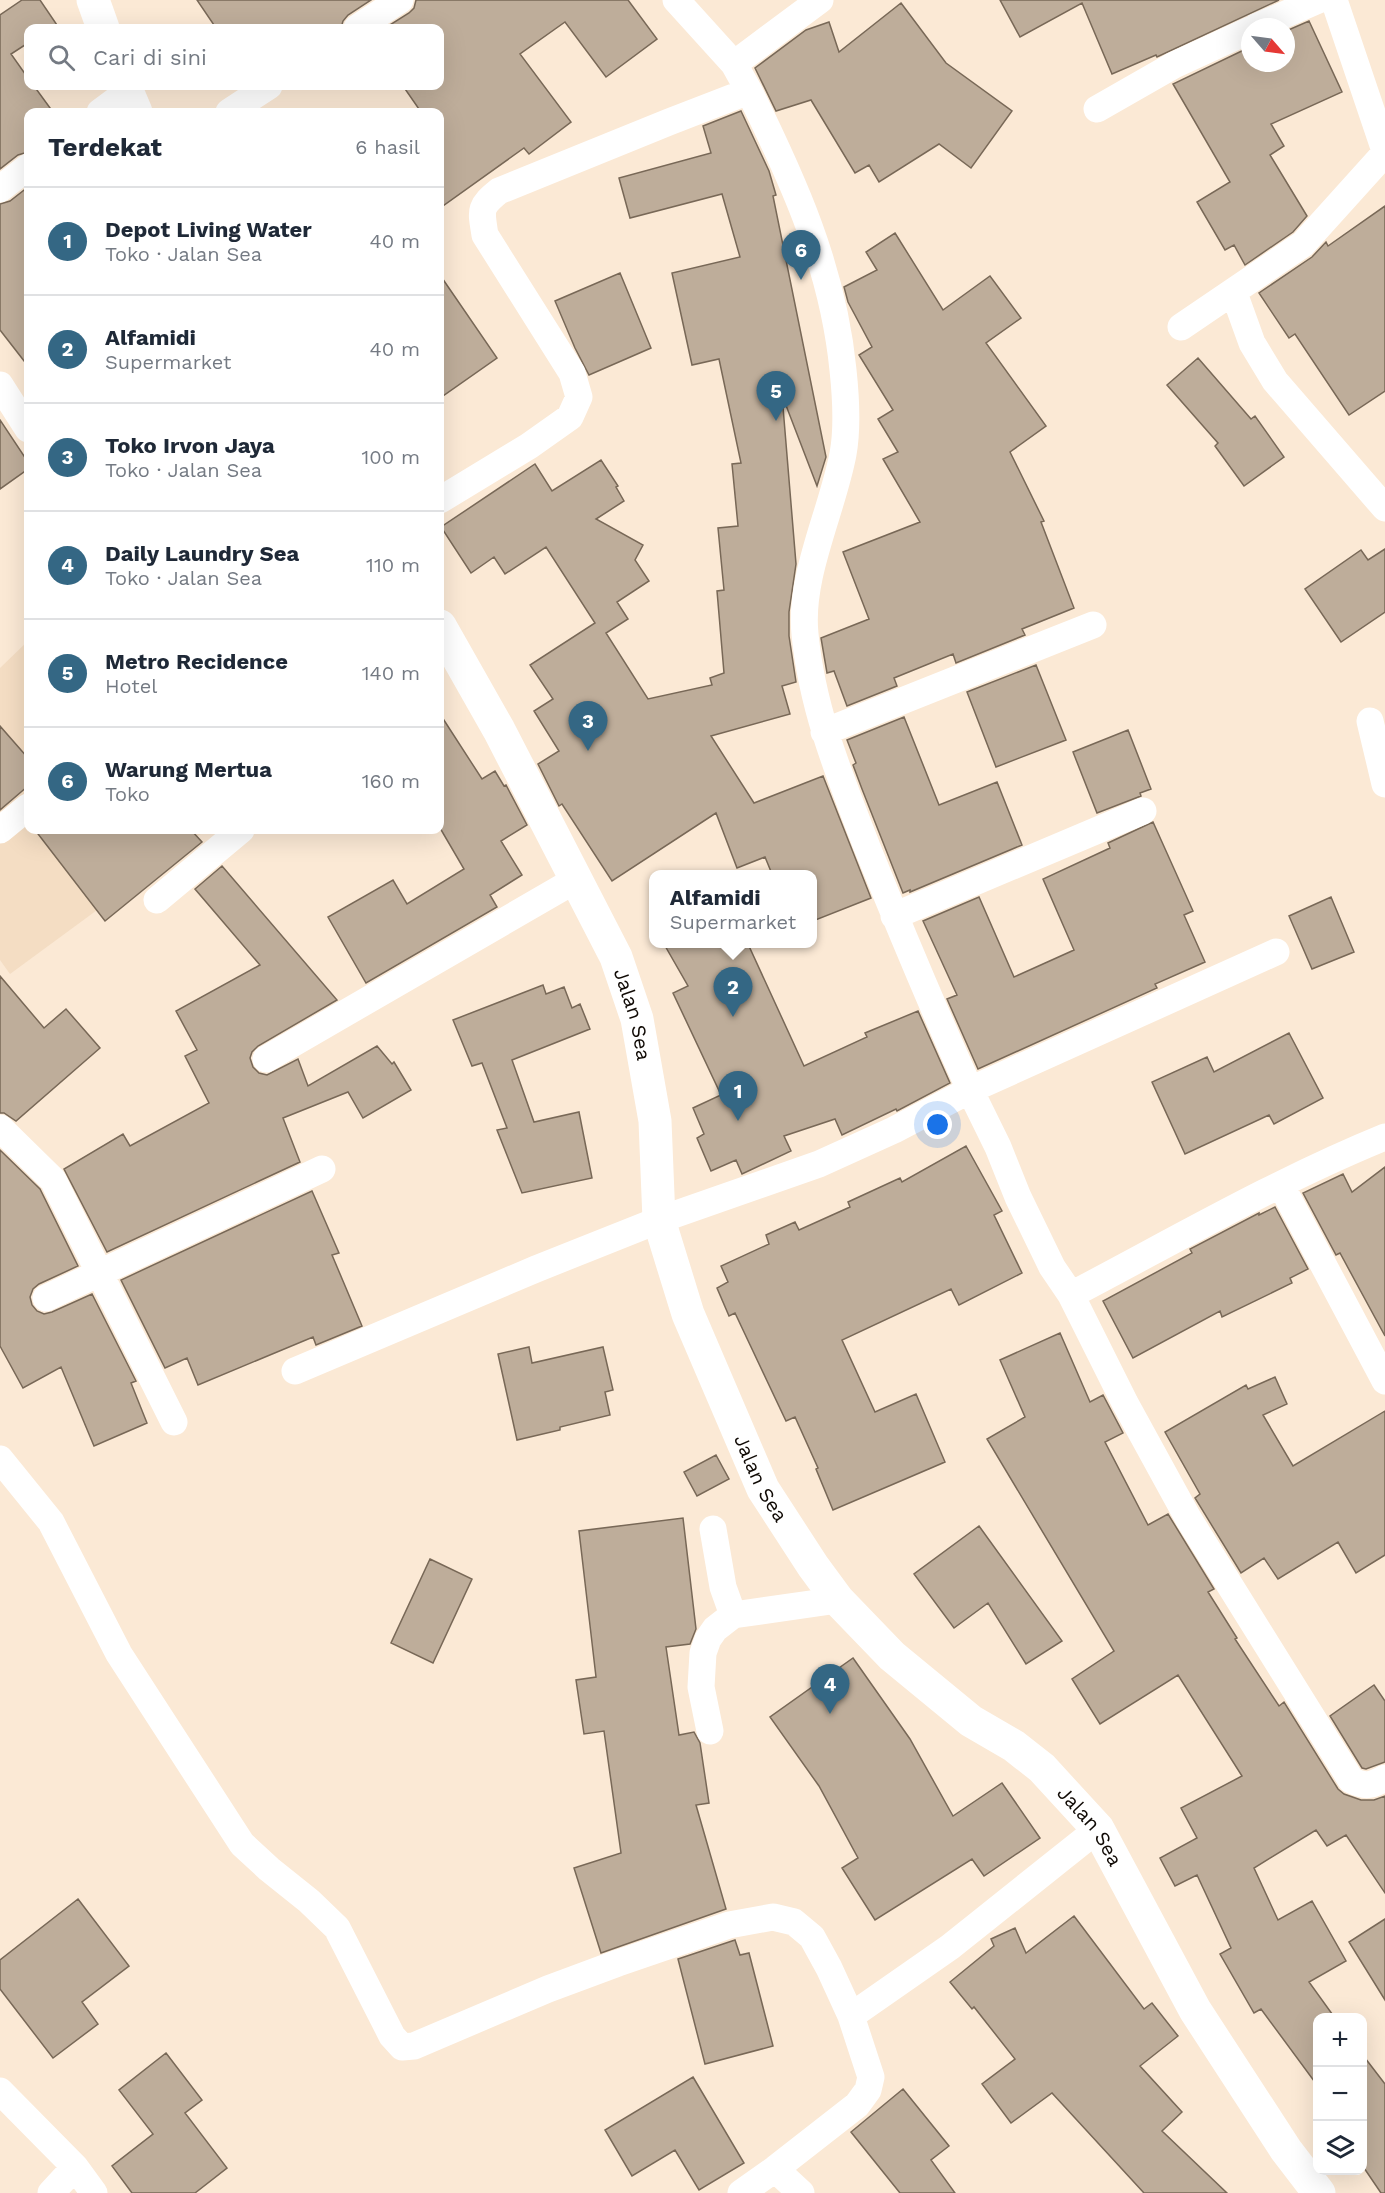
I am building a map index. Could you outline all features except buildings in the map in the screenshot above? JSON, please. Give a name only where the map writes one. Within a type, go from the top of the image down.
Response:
[{"type":"main road","points":[[93,0],[102,24]]},
{"type":"main road","name":"Jalan Sea","points":[[444,633],[499,730],[616,957],[637,1019],[655,1121],[659,1220],[688,1314],[763,1489],[838,1600],[892,1656],[971,1721],[1014,1746],[1042,1768],[1098,1829],[1195,2010],[1286,2150],[1319,2193]]},
{"type":"street","points":[[363,24],[400,0]]},
{"type":"street","points":[[676,0],[734,64],[749,91],[803,205],[828,280],[841,345],[846,404],[844,452],[803,605],[810,673],[824,732],[894,916],[970,1090],[998,1147],[1018,1197],[1052,1267],[1071,1295],[1125,1403],[1188,1518],[1351,1780],[1362,1786],[1371,1786],[1385,1778]]},
{"type":"street","points":[[734,64],[820,0]]},
{"type":"street","points":[[1277,18],[1318,0]]},
{"type":"street","points":[[1181,327],[1303,244],[1385,152],[1334,0]]},
{"type":"street","points":[[1097,109],[1174,65],[1241,34]]},
{"type":"street","points":[[235,108],[263,90]]},
{"type":"street","points":[[444,498],[529,446],[562,423],[570,417],[579,397],[572,373],[484,235],[481,211],[486,202],[499,191],[749,91]]},
{"type":"street","points":[[108,108],[129,97]]},
{"type":"street","points":[[0,189],[24,171]]},
{"type":"street","points":[[1234,293],[1252,343],[1275,381],[1385,508]]},
{"type":"street","points":[[0,385],[24,423]]},
{"type":"street","points":[[824,732],[1093,625]]},
{"type":"street","points":[[1370,721],[1385,784]]},
{"type":"street","points":[[0,830],[24,810]]},
{"type":"street","points":[[894,916],[1143,811]]},
{"type":"street","points":[[157,900],[236,834]]},
{"type":"street","points":[[266,1059],[577,879]]},
{"type":"street","points":[[295,1371],[536,1269],[659,1220],[819,1164],[894,1130],[970,1090],[1276,952]]},
{"type":"street","points":[[0,1128],[53,1180],[174,1422]]},
{"type":"street","points":[[1071,1295],[1281,1185],[1347,1152],[1385,1137]]},
{"type":"street","points":[[46,1298],[322,1169]]},
{"type":"street","points":[[1281,1185],[1385,1381]]},
{"type":"street","points":[[0,1459],[51,1522],[119,1654],[242,1844],[337,1928],[392,2036],[402,2047],[414,2046],[548,1989],[729,1925],[773,1917],[794,1922],[812,1937],[851,2016],[871,2077],[868,2090],[857,2105],[776,2169],[741,2193]]},
{"type":"street","points":[[713,1529],[723,1587],[734,1615]]},
{"type":"street","points":[[710,1731],[701,1687],[703,1653],[715,1629],[734,1615],[838,1600]]},
{"type":"street","points":[[851,2016],[950,1947],[1098,1829]]},
{"type":"street","points":[[0,2091],[75,2167],[94,2193]]},
{"type":"street","points":[[51,2193],[75,2167]]},
{"type":"street","points":[[776,2169],[801,2193]]},
{"type":"shaded area","points":[[24,645],[24,834],[201,834],[10,974],[0,960],[0,668]]},
{"type":"place","name":"Warung Mertua","points":[[801,280]]},
{"type":"place","name":"Metro Recidence","points":[[776,421]]},
{"type":"place","name":"Toko Irvon Jaya","points":[[588,751]]},
{"type":"place","name":"Alfamidi","points":[[733,1017]]},
{"type":"place","name":"Depot Living Water","points":[[738,1121]]},
{"type":"place","name":"Daily Laundry Sea","points":[[830,1714]]}]
